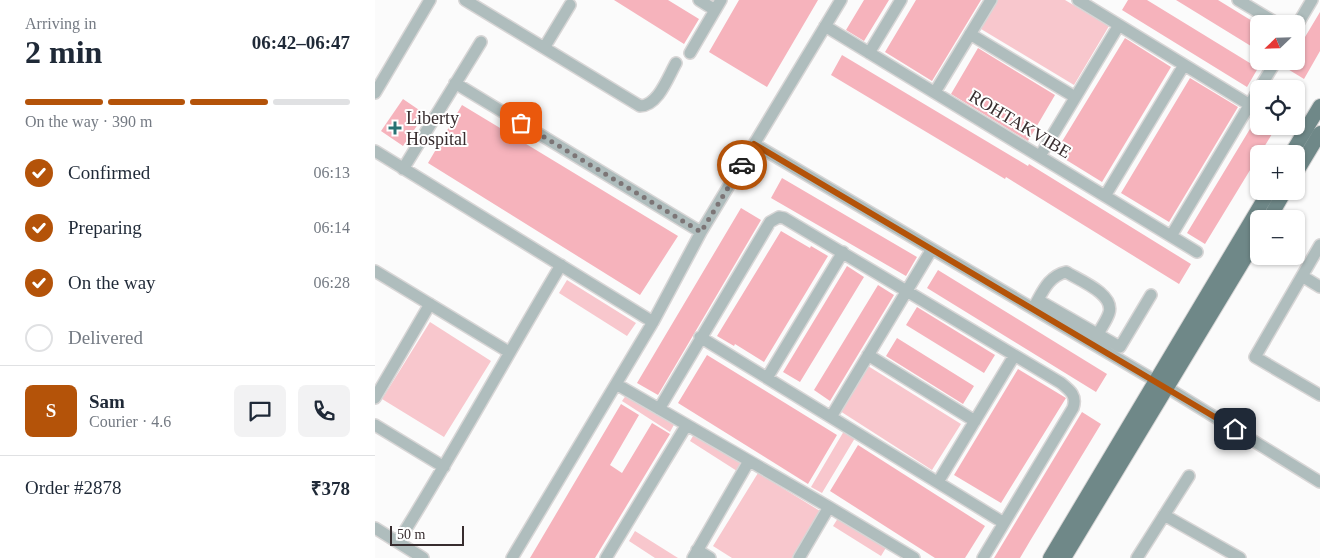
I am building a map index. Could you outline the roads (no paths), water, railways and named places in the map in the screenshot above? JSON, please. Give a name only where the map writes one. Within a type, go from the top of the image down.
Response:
[{"type":"main road","points":[[1296,145],[1320,106]]},
{"type":"main road","points":[[1305,158],[1320,133]]},
{"type":"main road","points":[[1064,558],[1264,200]]},
{"type":"main road","points":[[1049,558],[1160,384],[1250,249]]},
{"type":"street","points":[[465,0],[640,106],[647,106],[654,101],[676,63]]},
{"type":"street","points":[[690,53],[718,5],[699,0]]},
{"type":"street","points":[[512,558],[653,322],[701,232],[841,0]]},
{"type":"street","points":[[869,52],[901,0]]},
{"type":"street","points":[[935,92],[991,0]]},
{"type":"street","points":[[1078,0],[1250,105],[1171,236]]},
{"type":"street","points":[[1238,0],[1262,15]]},
{"type":"street","points":[[1304,15],[1313,0]]},
{"type":"street","points":[[375,94],[427,1]]},
{"type":"street","points":[[544,48],[570,5]]},
{"type":"street","points":[[1040,156],[1119,25]]},
{"type":"street","name":"ROHTAKVIBE","points":[[825,26],[1197,252]]},
{"type":"street","points":[[970,34],[1075,98]]},
{"type":"street","points":[[403,169],[481,42]]},
{"type":"street","points":[[1105,196],[1184,65]]},
{"type":"street","points":[[455,83],[701,232]]},
{"type":"street","points":[[754,144],[932,249],[1035,305],[1320,482]]},
{"type":"street","points":[[375,152],[653,322]]},
{"type":"street","points":[[659,409],[769,222],[779,216],[784,218],[1061,383],[1072,392],[1075,402],[983,558]]},
{"type":"street","points":[[1320,245],[1255,357],[1320,396]]},
{"type":"street","points":[[831,417],[932,249]]},
{"type":"street","points":[[767,378],[843,252]]},
{"type":"street","points":[[398,542],[445,468],[509,352],[561,265]]},
{"type":"street","points":[[375,271],[509,352]]},
{"type":"street","points":[[1035,305],[1047,284],[1057,274],[1066,272],[1103,294],[1109,303],[1110,312],[1098,334]]},
{"type":"street","points":[[1302,276],[1320,287]]},
{"type":"street","points":[[1035,305],[1098,334],[1120,347],[1151,295]]},
{"type":"street","points":[[375,398],[430,304]]},
{"type":"street","points":[[700,337],[1004,523]]},
{"type":"street","points":[[868,355],[975,420]]},
{"type":"street","points":[[938,482],[1014,356]]},
{"type":"street","points":[[616,384],[749,460],[913,558]]},
{"type":"street","points":[[375,425],[445,468]]},
{"type":"street","points":[[606,558],[687,426]]},
{"type":"street","points":[[710,558],[695,554],[749,460]]},
{"type":"street","points":[[1137,558],[1189,476]]},
{"type":"street","points":[[799,558],[829,507]]},
{"type":"street","points":[[1164,515],[1241,558]]},
{"type":"street","points":[[375,528],[423,558]]},
{"type":"street","points":[[890,558],[896,548]]},
{"type":"place","name":"Liberty Hospital","points":[[395,128]]}]
